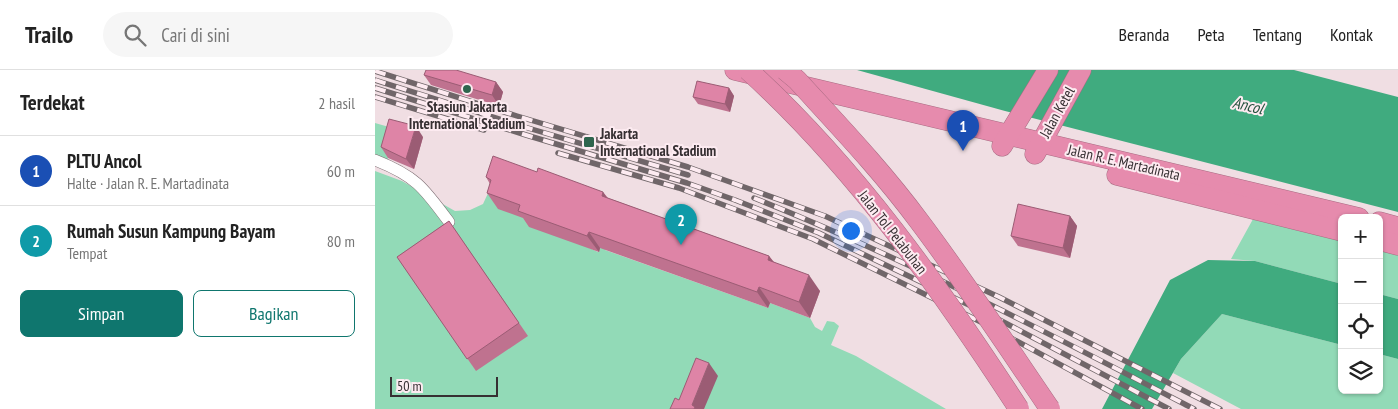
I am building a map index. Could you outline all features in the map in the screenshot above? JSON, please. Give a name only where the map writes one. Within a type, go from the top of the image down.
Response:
[{"type":"highway","name":"Jalan R. E. Martadinata","points":[[735,70],[1342,214]]},
{"type":"highway","name":"Jalan Tol Pelabuhan","points":[[748,70],[822,143],[900,236],[977,344],[1019,409]]},
{"type":"highway","name":"Jalan Tol Pelabuhan","points":[[785,70],[797,80],[868,158],[919,221],[978,303],[1050,409]]},
{"type":"highway","name":"Jalan Ketel","points":[[1009,135],[1048,70]]},
{"type":"highway","name":"Jalan Ketel","points":[[1041,143],[1081,70]]},
{"type":"highway","name":"Jalan R. E. Martadinata","points":[[1041,143],[1338,230]]},
{"type":"highway","points":[[1383,223],[1398,227]]},
{"type":"highway","points":[[1383,241],[1398,245]]},
{"type":"street","points":[[375,160],[409,176],[423,187],[449,222]]},
{"type":"shaded area","points":[[375,123],[396,129],[387,162],[375,158]]},
{"type":"shaded area","points":[[375,171],[402,181],[455,211],[470,210],[483,204],[489,191],[531,221],[598,252],[605,235],[605,250],[768,308],[770,303],[810,318],[815,327],[822,331],[827,321],[834,322],[839,326],[831,345],[856,356],[946,409],[375,409]]},
{"type":"shaded area","points":[[1258,210],[1338,229],[1338,283],[1255,261],[1231,259]]},
{"type":"shaded area","points":[[1383,241],[1398,244],[1398,299],[1383,295]]},
{"type":"shaded area","points":[[1222,314],[1338,344],[1338,394],[1383,394],[1383,355],[1398,359],[1398,409],[1241,409],[1173,373],[1181,359]]},
{"type":"water","name":"Ancol","points":[[857,70],[1294,70],[1398,97],[1398,212],[1005,111]]},
{"type":"water","points":[[1208,260],[1255,261],[1338,283],[1338,344],[1222,314],[1181,359],[1152,409],[1102,409],[1170,280]]},
{"type":"water","points":[[1383,295],[1398,299],[1398,359],[1383,355]]},
{"type":"building","points":[[426,70],[456,70],[496,82],[492,95],[424,75]]},
{"type":"building","points":[[697,81],[729,88],[725,104],[693,97]]},
{"type":"building","points":[[389,119],[416,126],[406,159],[381,147]]},
{"type":"building","points":[[493,156],[537,172],[538,168],[603,192],[602,196],[769,256],[768,260],[809,275],[799,302],[759,287],[757,292],[589,232],[587,236],[518,211],[520,205],[487,193],[491,180],[486,177]]},
{"type":"building","points":[[1018,204],[1070,216],[1063,248],[1011,236]]},
{"type":"building","points":[[449,221],[519,323],[467,359],[397,257]]},
{"type":"building","points":[[696,358],[709,363],[692,405],[695,407],[694,409],[670,409],[675,398],[679,400]]},
{"type":"railway","points":[[375,71],[688,167],[825,216],[999,297],[1220,409]]},
{"type":"railway","points":[[375,80],[688,175]]},
{"type":"railway","points":[[375,88],[687,183],[819,233],[992,316],[1169,409]]},
{"type":"railway","points":[[375,97],[484,130]]},
{"type":"railway","points":[[558,153],[679,188],[813,239],[987,325],[1142,409]]},
{"type":"railway","points":[[754,198],[922,271],[1194,409]]},
{"type":"place","name":"Stasiun Jakarta International Stadium","points":[[467,89]]},
{"type":"place","name":"Jakarta International Stadium","points":[[589,142]]},
{"type":"place","name":"PLTU Ancol","points":[[963,151]]},
{"type":"place","name":"Rumah Susun Kampung Bayam","points":[[681,245]]}]
